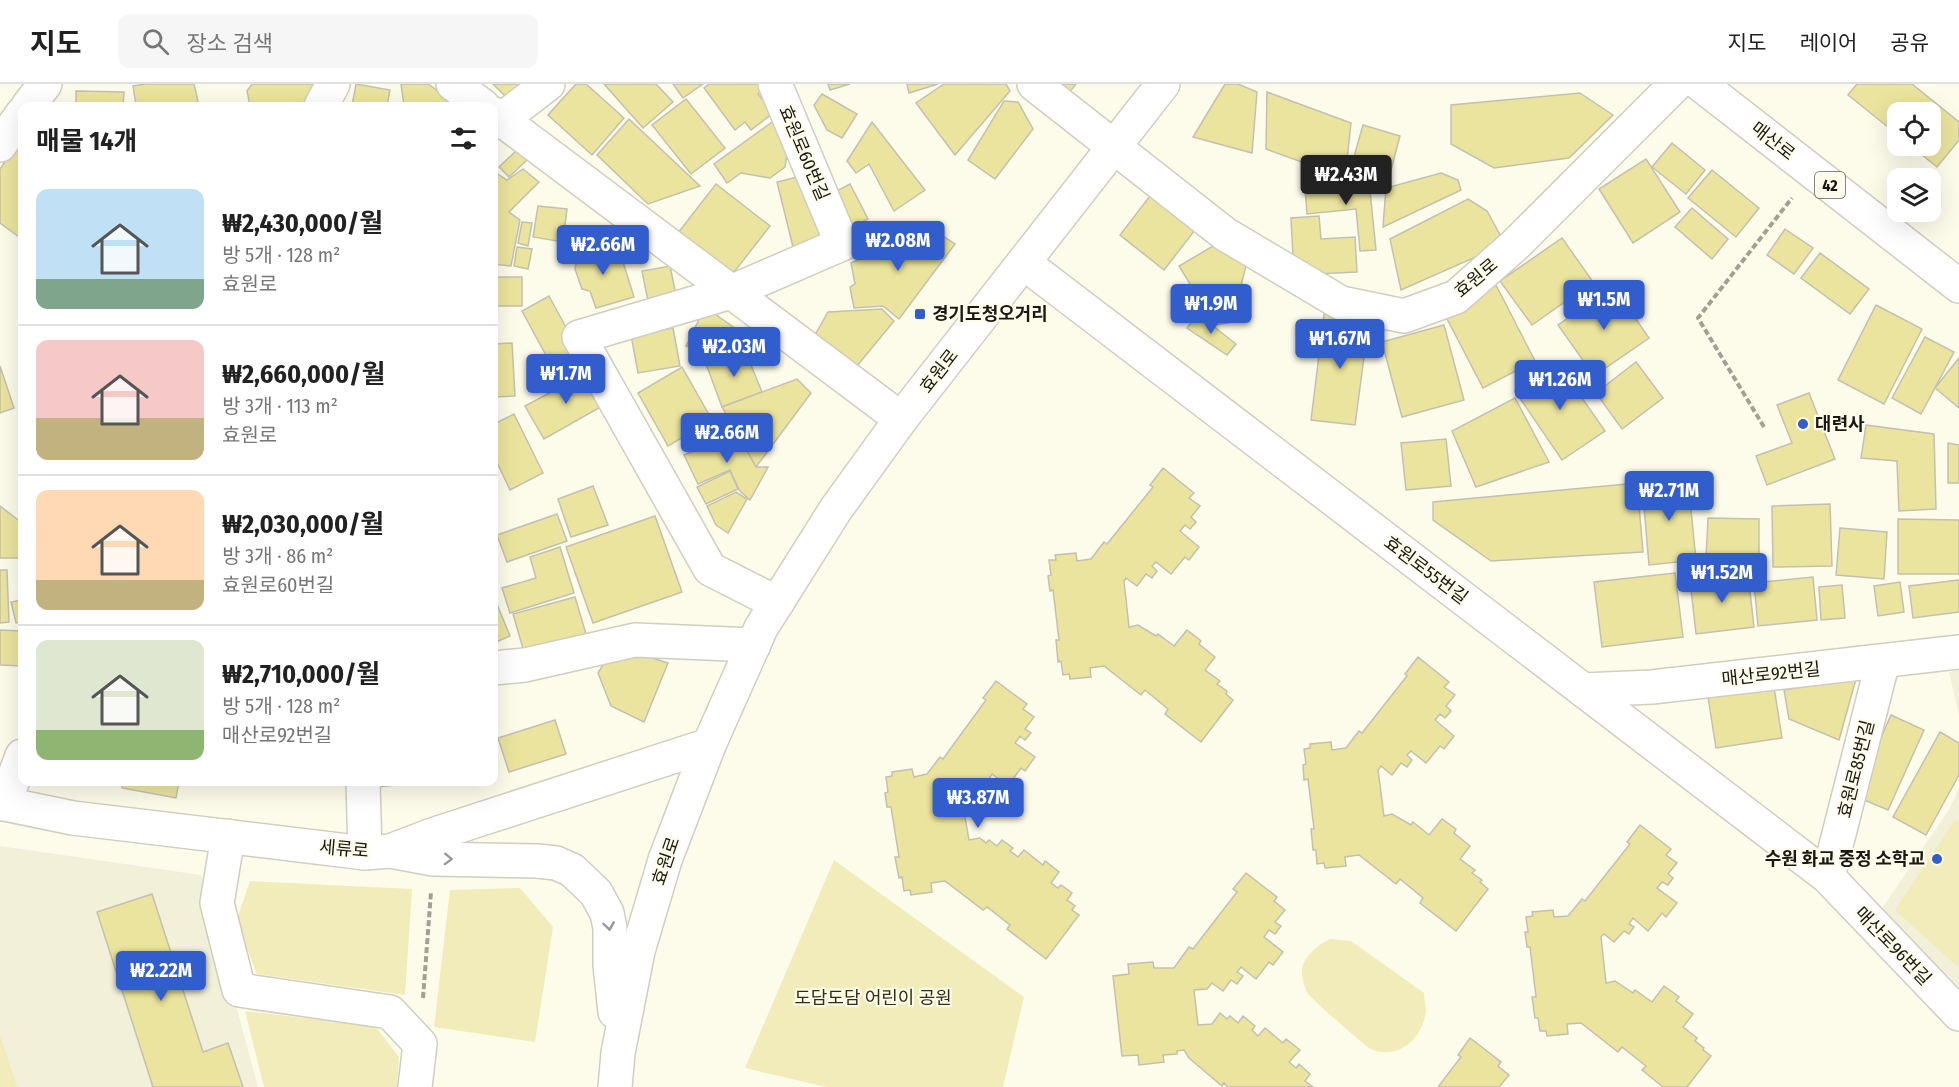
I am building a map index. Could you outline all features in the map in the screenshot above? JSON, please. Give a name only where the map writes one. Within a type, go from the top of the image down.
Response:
[{"type":"street","points":[[31,102],[45,84]]},
{"type":"street","points":[[323,102],[333,84]]},
{"type":"street","points":[[453,84],[478,102]]},
{"type":"street","points":[[498,110],[548,84]]},
{"type":"street","name":"효원로60번길","points":[[731,292],[842,244],[775,84]]},
{"type":"street","points":[[1034,84],[1114,148]]},
{"type":"street","name":"효원로","points":[[615,1087],[618,1053],[638,951],[666,856],[709,745],[761,628],[836,509],[901,419],[1163,84]]},
{"type":"street","name":"효원로","points":[[1114,148],[1225,234],[1341,303],[1404,316],[1456,297],[1516,244],[1676,84]]},
{"type":"street","name":"매산로","points":[[1700,84],[1959,286]]},
{"type":"street","points":[[498,117],[901,419]]},
{"type":"street","points":[[0,145],[18,120]]},
{"type":"street","name":"효원로55번길","points":[[1024,263],[1828,877]]},
{"type":"street","points":[[731,292],[579,337],[710,569],[777,603]]},
{"type":"street","points":[[498,668],[525,665],[635,640],[754,645]]},
{"type":"street","name":"매산로92번길","points":[[1583,690],[1652,687],[1959,652]]},
{"type":"street","name":"효원로85번길","points":[[1828,877],[1883,661]]},
{"type":"street","name":"세류로","points":[[2,804],[73,818],[378,852],[709,745]]},
{"type":"street","points":[[2,804],[18,766]]},
{"type":"street","points":[[364,786],[378,852],[433,859],[556,863],[572,870],[584,880],[596,893],[607,913],[610,928],[610,965],[618,1053]]},
{"type":"street","points":[[228,836],[218,903],[239,990],[390,1012],[420,1044],[415,1087]]},
{"type":"street","name":"매산로96번길","points":[[1828,877],[1959,1014]]},
{"type":"path","points":[[1764,427],[1698,318],[1812,171]]},
{"type":"path","points":[[420,1044],[432,883]]},
{"type":"shaded area","points":[[1959,670],[1959,715],[1949,672]]},
{"type":"shaded area","name":"수원 화교 중정 소학교","points":[[1959,788],[1959,987],[1881,910],[1950,808]]},
{"type":"shaded area","points":[[0,846],[201,875],[258,1087],[0,1087]]},
{"type":"green space","name":"수원 화교 중정 소학교","points":[[1955,820],[1959,822],[1959,968],[1895,910]]},
{"type":"green space","name":"도담도담 어린이 공원","points":[[834,860],[1024,997],[1003,1087],[826,1087],[745,1068]]},
{"type":"green space","points":[[250,881],[412,889],[405,995],[257,974],[236,922]]},
{"type":"green space","points":[[520,888],[553,927],[535,1042],[434,1027],[450,890]]},
{"type":"green space","points":[[1330,939],[1351,941],[1424,993],[1426,1011],[1424,1021],[1408,1045],[1391,1052],[1371,1049],[1308,994],[1302,975],[1305,961],[1316,948]]},
{"type":"green space","points":[[245,1011],[375,1026],[399,1057],[397,1087],[264,1087]]},
{"type":"green space","points":[[0,1035],[17,1087],[0,1087]]},
{"type":"building","points":[[194,84],[198,102],[136,102],[133,86]]},
{"type":"building","points":[[252,84],[318,84],[308,102],[249,102],[247,91]]},
{"type":"building","points":[[356,84],[390,90],[388,102],[353,102]]},
{"type":"building","points":[[401,84],[428,84],[453,102],[403,102]]},
{"type":"building","points":[[493,84],[537,84],[515,106]]},
{"type":"building","points":[[576,84],[586,84],[624,118],[592,155],[548,115]]},
{"type":"building","points":[[604,84],[656,84],[673,102],[643,128]]},
{"type":"building","points":[[673,84],[703,84],[683,98]]},
{"type":"building","points":[[709,84],[771,84],[758,94],[773,113],[751,130],[745,122],[735,130],[704,88]]},
{"type":"building","points":[[828,84],[850,84],[830,90]]},
{"type":"building","points":[[907,84],[938,84],[909,93]]},
{"type":"building","points":[[944,84],[1006,84],[1010,91],[955,155],[916,103]]},
{"type":"building","points":[[1058,84],[1076,84],[1069,93]]},
{"type":"building","points":[[1225,84],[1238,84],[1257,92],[1252,153],[1193,137]]},
{"type":"building","points":[[1857,84],[1912,84],[1934,102],[1887,102],[1887,126],[1848,95]]},
{"type":"building","points":[[76,91],[124,92],[123,102],[76,102]]},
{"type":"building","points":[[1267,92],[1351,123],[1345,178],[1266,149]]},
{"type":"building","points":[[1580,93],[1613,115],[1569,158],[1494,168],[1451,144],[1451,105]]},
{"type":"building","points":[[822,94],[857,114],[842,138],[827,130],[814,105]]},
{"type":"building","points":[[686,99],[725,148],[691,174],[652,125]]},
{"type":"building","points":[[1004,101],[1018,102],[1033,129],[995,179],[968,160]]},
{"type":"building","points":[[1941,107],[1959,122],[1959,140],[1937,167],[1923,156],[1941,156]]},
{"type":"building","points":[[629,119],[700,186],[648,204],[597,155]]},
{"type":"building","points":[[775,120],[789,141],[785,167],[770,178],[741,173],[727,183],[714,164]]},
{"type":"building","points":[[872,122],[925,190],[894,211],[869,164],[856,173],[847,161]]},
{"type":"building","points":[[1363,125],[1400,136],[1388,181],[1350,171]]},
{"type":"building","points":[[18,143],[18,236],[0,223],[0,169]]},
{"type":"building","points":[[1672,143],[1705,170],[1686,194],[1652,167]]},
{"type":"building","points":[[518,149],[528,159],[509,177],[499,167]]},
{"type":"building","points":[[1646,159],[1680,212],[1633,243],[1599,189]]},
{"type":"building","points":[[523,169],[539,182],[509,212],[520,220],[511,266],[498,264],[498,174],[507,180]]},
{"type":"building","points":[[1712,170],[1759,208],[1736,237],[1688,198]]},
{"type":"building","points":[[1441,173],[1458,180],[1461,190],[1383,227],[1386,188]]},
{"type":"building","points":[[806,175],[822,240],[793,247],[777,182]]},
{"type":"building","points":[[1369,181],[1376,250],[1360,251],[1356,209],[1307,214],[1305,187]]},
{"type":"building","points":[[716,184],[770,226],[731,276],[678,233]]},
{"type":"building","points":[[850,184],[868,219],[844,231],[827,196]]},
{"type":"building","points":[[1150,196],[1195,230],[1164,270],[1120,235]]},
{"type":"building","points":[[1468,199],[1487,211],[1505,244],[1401,290],[1390,239]]},
{"type":"building","points":[[538,206],[567,209],[563,242],[533,237]]},
{"type":"building","points":[[1692,208],[1728,239],[1712,259],[1675,227]]},
{"type":"building","points":[[1319,216],[1321,239],[1355,237],[1357,272],[1294,275],[1291,218]]},
{"type":"building","points":[[522,222],[532,223],[528,246],[518,243]]},
{"type":"building","points":[[931,228],[955,244],[899,319],[883,306],[854,308],[850,287],[855,284],[851,263]]},
{"type":"building","points":[[1785,229],[1813,248],[1794,274],[1767,255]]},
{"type":"building","points":[[1562,238],[1593,282],[1532,325],[1500,281]]},
{"type":"building","points":[[1225,239],[1246,266],[1232,322],[1215,325],[1179,266]]},
{"type":"building","points":[[596,244],[601,255],[619,249],[634,297],[596,308],[590,291],[582,289],[575,269],[577,260],[575,251]]},
{"type":"building","points":[[517,247],[532,249],[528,269],[514,266]]},
{"type":"building","points":[[1820,253],[1869,289],[1850,314],[1801,278]]},
{"type":"building","points":[[670,266],[676,295],[648,301],[642,271]]},
{"type":"building","points":[[498,277],[522,277],[522,306],[498,306]]},
{"type":"building","points":[[1496,285],[1535,361],[1483,388],[1443,311]]},
{"type":"building","points":[[1614,287],[1649,338],[1594,376],[1558,325]]},
{"type":"building","points":[[549,296],[581,355],[554,370],[522,311]]},
{"type":"building","points":[[1876,305],[1922,329],[1884,404],[1838,380]]},
{"type":"building","points":[[705,307],[753,341],[724,356],[686,346]]},
{"type":"building","points":[[882,309],[894,321],[857,366],[815,335],[828,312]]},
{"type":"building","points":[[1198,314],[1236,344],[1227,355],[1187,328]]},
{"type":"building","points":[[1324,314],[1369,320],[1355,425],[1311,420]]},
{"type":"building","points":[[1444,325],[1464,400],[1402,417],[1382,342]]},
{"type":"building","points":[[673,328],[680,366],[638,373],[631,335]]},
{"type":"building","points":[[1925,337],[1954,352],[1921,414],[1892,398]]},
{"type":"building","points":[[512,343],[515,396],[498,397],[498,344]]},
{"type":"building","points":[[744,348],[762,392],[722,407],[706,364]]},
{"type":"building","points":[[1959,358],[1959,408],[1935,388]]},
{"type":"building","points":[[1557,362],[1605,431],[1562,460],[1515,391]]},
{"type":"building","points":[[1636,362],[1663,398],[1622,429],[1596,393]]},
{"type":"building","points":[[0,366],[14,408],[0,413]]},
{"type":"building","points":[[682,367],[712,420],[668,446],[638,393]]},
{"type":"building","points":[[588,372],[606,404],[544,439],[525,406]]},
{"type":"building","points":[[797,379],[811,393],[756,467],[722,407]]},
{"type":"building","name":"대련사","points":[[1809,393],[1835,459],[1767,485],[1756,456],[1792,443],[1777,405]]},
{"type":"building","points":[[1515,398],[1549,462],[1476,487],[1452,431]]},
{"type":"building","points":[[514,414],[543,473],[510,490],[498,464],[498,422]]},
{"type":"building","points":[[1866,425],[1934,434],[1936,509],[1899,511],[1897,461],[1861,458]]},
{"type":"building","points":[[737,433],[756,467],[768,467],[750,500],[739,490],[730,470],[698,484],[684,455]]},
{"type":"building","points":[[1446,439],[1451,486],[1406,490],[1401,443]]},
{"type":"building","points":[[1948,443],[1959,445],[1959,483],[1948,483]]},
{"type":"building","points":[[1163,468],[1194,493],[1189,498],[1200,506],[1191,517],[1196,522],[1190,529],[1185,525],[1180,531],[1199,547],[1189,560],[1185,557],[1171,574],[1156,562],[1152,566],[1157,571],[1152,578],[1146,574],[1137,586],[1126,578],[1124,581],[1129,627],[1138,625],[1156,636],[1158,634],[1174,646],[1187,630],[1215,657],[1205,670],[1220,681],[1217,684],[1227,691],[1226,694],[1233,700],[1201,742],[1165,714],[1168,709],[1145,690],[1141,695],[1104,666],[1090,668],[1091,677],[1070,679],[1069,674],[1063,675],[1061,661],[1058,662],[1056,640],[1059,640],[1053,590],[1050,591],[1048,576],[1051,575],[1049,560],[1056,560],[1055,555],[1076,553],[1077,561],[1091,559],[1104,542],[1107,544],[1153,487],[1150,485]]},
{"type":"building","points":[[730,471],[738,489],[706,504],[697,487]]},
{"type":"building","points":[[1688,480],[1696,560],[1649,565],[1642,484]]},
{"type":"building","points":[[1637,483],[1643,552],[1491,561],[1433,520],[1433,502]]},
{"type":"building","points":[[593,486],[608,525],[571,537],[558,499]]},
{"type":"building","points":[[736,492],[747,499],[728,533],[716,525],[707,506]]},
{"type":"building","points":[[1830,504],[1832,566],[1773,567],[1772,506]]},
{"type":"building","points":[[0,506],[18,520],[18,558],[0,558]]},
{"type":"building","points":[[557,514],[567,541],[507,562],[498,535]]},
{"type":"building","points":[[655,516],[682,592],[593,623],[566,547]]},
{"type":"building","points":[[1708,518],[1759,519],[1759,559],[1706,558]]},
{"type":"building","points":[[1898,519],[1959,520],[1959,574],[1898,574]]},
{"type":"building","points":[[1840,528],[1887,532],[1884,579],[1836,575]]},
{"type":"building","points":[[560,547],[574,593],[510,613],[502,588],[536,578],[530,557]]},
{"type":"building","points":[[0,570],[7,570],[9,622],[0,623]]},
{"type":"building","points":[[1675,573],[1683,637],[1602,647],[1594,582]]},
{"type":"building","points":[[1748,574],[1754,627],[1696,634],[1690,580]]},
{"type":"building","points":[[1813,577],[1817,620],[1758,626],[1754,583]]},
{"type":"building","points":[[1959,580],[1959,612],[1913,618],[1909,586]]},
{"type":"building","points":[[1900,582],[1904,612],[1878,616],[1874,586]]},
{"type":"building","points":[[1842,585],[1845,618],[1821,620],[1819,587]]},
{"type":"building","points":[[575,597],[586,634],[524,652],[513,614]]},
{"type":"building","points":[[18,601],[18,623],[16,623],[11,602]]},
{"type":"building","points":[[498,607],[510,636],[498,641]]},
{"type":"building","points":[[0,630],[18,631],[18,666],[0,665]]},
{"type":"building","points":[[614,646],[668,663],[644,722],[611,706],[598,673]]},
{"type":"building","points":[[1418,657],[1449,682],[1444,687],[1455,695],[1446,706],[1451,711],[1445,718],[1440,714],[1435,720],[1454,736],[1444,749],[1440,746],[1426,763],[1411,751],[1407,755],[1412,760],[1407,767],[1401,763],[1392,775],[1381,766],[1378,770],[1384,816],[1392,814],[1411,825],[1413,822],[1429,835],[1442,819],[1456,829],[1454,833],[1470,846],[1460,859],[1475,870],[1472,873],[1482,880],[1480,882],[1488,889],[1456,931],[1420,903],[1423,898],[1400,879],[1396,884],[1359,855],[1345,857],[1346,866],[1325,868],[1324,863],[1317,864],[1316,850],[1313,850],[1311,829],[1314,829],[1308,779],[1304,780],[1303,765],[1306,764],[1304,749],[1310,748],[1310,744],[1331,742],[1332,750],[1346,748],[1359,731],[1362,733],[1407,676],[1405,674]]},
{"type":"building","points":[[1856,679],[1839,740],[1789,719],[1784,690]]},
{"type":"building","points":[[996,681],[1027,704],[1023,709],[1034,717],[1025,729],[1031,733],[1025,740],[1020,736],[1015,743],[1035,757],[1025,771],[1021,768],[1008,786],[992,774],[989,779],[994,783],[989,791],[983,786],[974,799],[963,791],[961,795],[969,840],[980,838],[986,843],[989,840],[997,846],[1002,840],[1013,848],[1010,851],[1018,857],[1024,850],[1043,865],[1045,861],[1059,872],[1051,883],[1058,888],[1061,885],[1072,893],[1067,900],[1075,906],[1072,910],[1079,915],[1046,959],[1007,929],[1010,925],[987,907],[983,910],[945,881],[931,883],[932,892],[911,895],[910,890],[904,891],[895,857],[899,857],[891,807],[887,807],[886,777],[892,776],[892,772],[912,769],[914,777],[927,774],[940,757],[943,759],[986,700],[983,698]]},
{"type":"building","points":[[1774,687],[1782,738],[1716,748],[1708,697]]},
{"type":"building","points":[[1891,715],[1924,730],[1888,810],[1855,796]]},
{"type":"building","points":[[555,720],[566,754],[509,772],[498,738]]},
{"type":"building","points":[[1940,732],[1959,743],[1959,775],[1926,835],[1893,817]]},
{"type":"building","points":[[122,786],[178,786],[176,798],[122,788]]},
{"type":"building","points":[[1640,825],[1671,849],[1666,855],[1677,863],[1668,874],[1673,878],[1668,885],[1662,882],[1657,888],[1677,903],[1666,917],[1662,913],[1648,931],[1633,918],[1629,924],[1634,927],[1629,934],[1624,931],[1614,942],[1604,934],[1601,937],[1606,983],[1615,981],[1633,993],[1635,990],[1652,1002],[1664,986],[1679,997],[1676,1001],[1693,1014],[1683,1027],[1697,1038],[1695,1041],[1711,1056],[1687,1087],[1663,1087],[1642,1070],[1646,1066],[1622,1047],[1618,1052],[1581,1023],[1567,1024],[1568,1034],[1547,1036],[1546,1031],[1540,1031],[1538,1018],[1535,1018],[1532,997],[1536,997],[1530,947],[1527,947],[1525,932],[1528,932],[1526,917],[1533,916],[1532,912],[1553,910],[1554,917],[1568,916],[1582,899],[1585,901],[1630,844],[1627,842]]},
{"type":"building","points":[[1246,873],[1277,897],[1274,901],[1285,910],[1275,922],[1281,926],[1275,934],[1269,930],[1264,937],[1283,952],[1273,965],[1269,962],[1256,979],[1241,967],[1237,972],[1243,976],[1237,984],[1231,980],[1223,991],[1212,983],[1207,989],[1194,990],[1198,1025],[1212,1024],[1220,1013],[1227,1019],[1230,1016],[1238,1023],[1243,1016],[1255,1026],[1252,1030],[1258,1036],[1265,1028],[1283,1043],[1286,1039],[1300,1050],[1289,1062],[1296,1068],[1299,1064],[1310,1074],[1305,1081],[1313,1087],[1228,1087],[1224,1083],[1222,1086],[1189,1058],[1184,1050],[1177,1051],[1177,1054],[1163,1055],[1164,1062],[1139,1065],[1138,1055],[1122,1056],[1113,976],[1129,974],[1128,964],[1153,962],[1154,968],[1174,968],[1189,947],[1193,949],[1237,892],[1233,889]]},
{"type":"building","points":[[152,894],[203,1052],[228,1043],[243,1087],[153,1087],[97,912]]},
{"type":"building","points":[[1470,1038],[1501,1062],[1498,1066],[1509,1075],[1499,1087],[1438,1087],[1461,1057],[1458,1055]]},
{"type":"place","name":"경기도청오거리","points":[[920,314]]},
{"type":"place","name":"대련사","points":[[1803,424]]},
{"type":"place","name":"수원 화교 중정 소학교","points":[[1937,859]]}]
